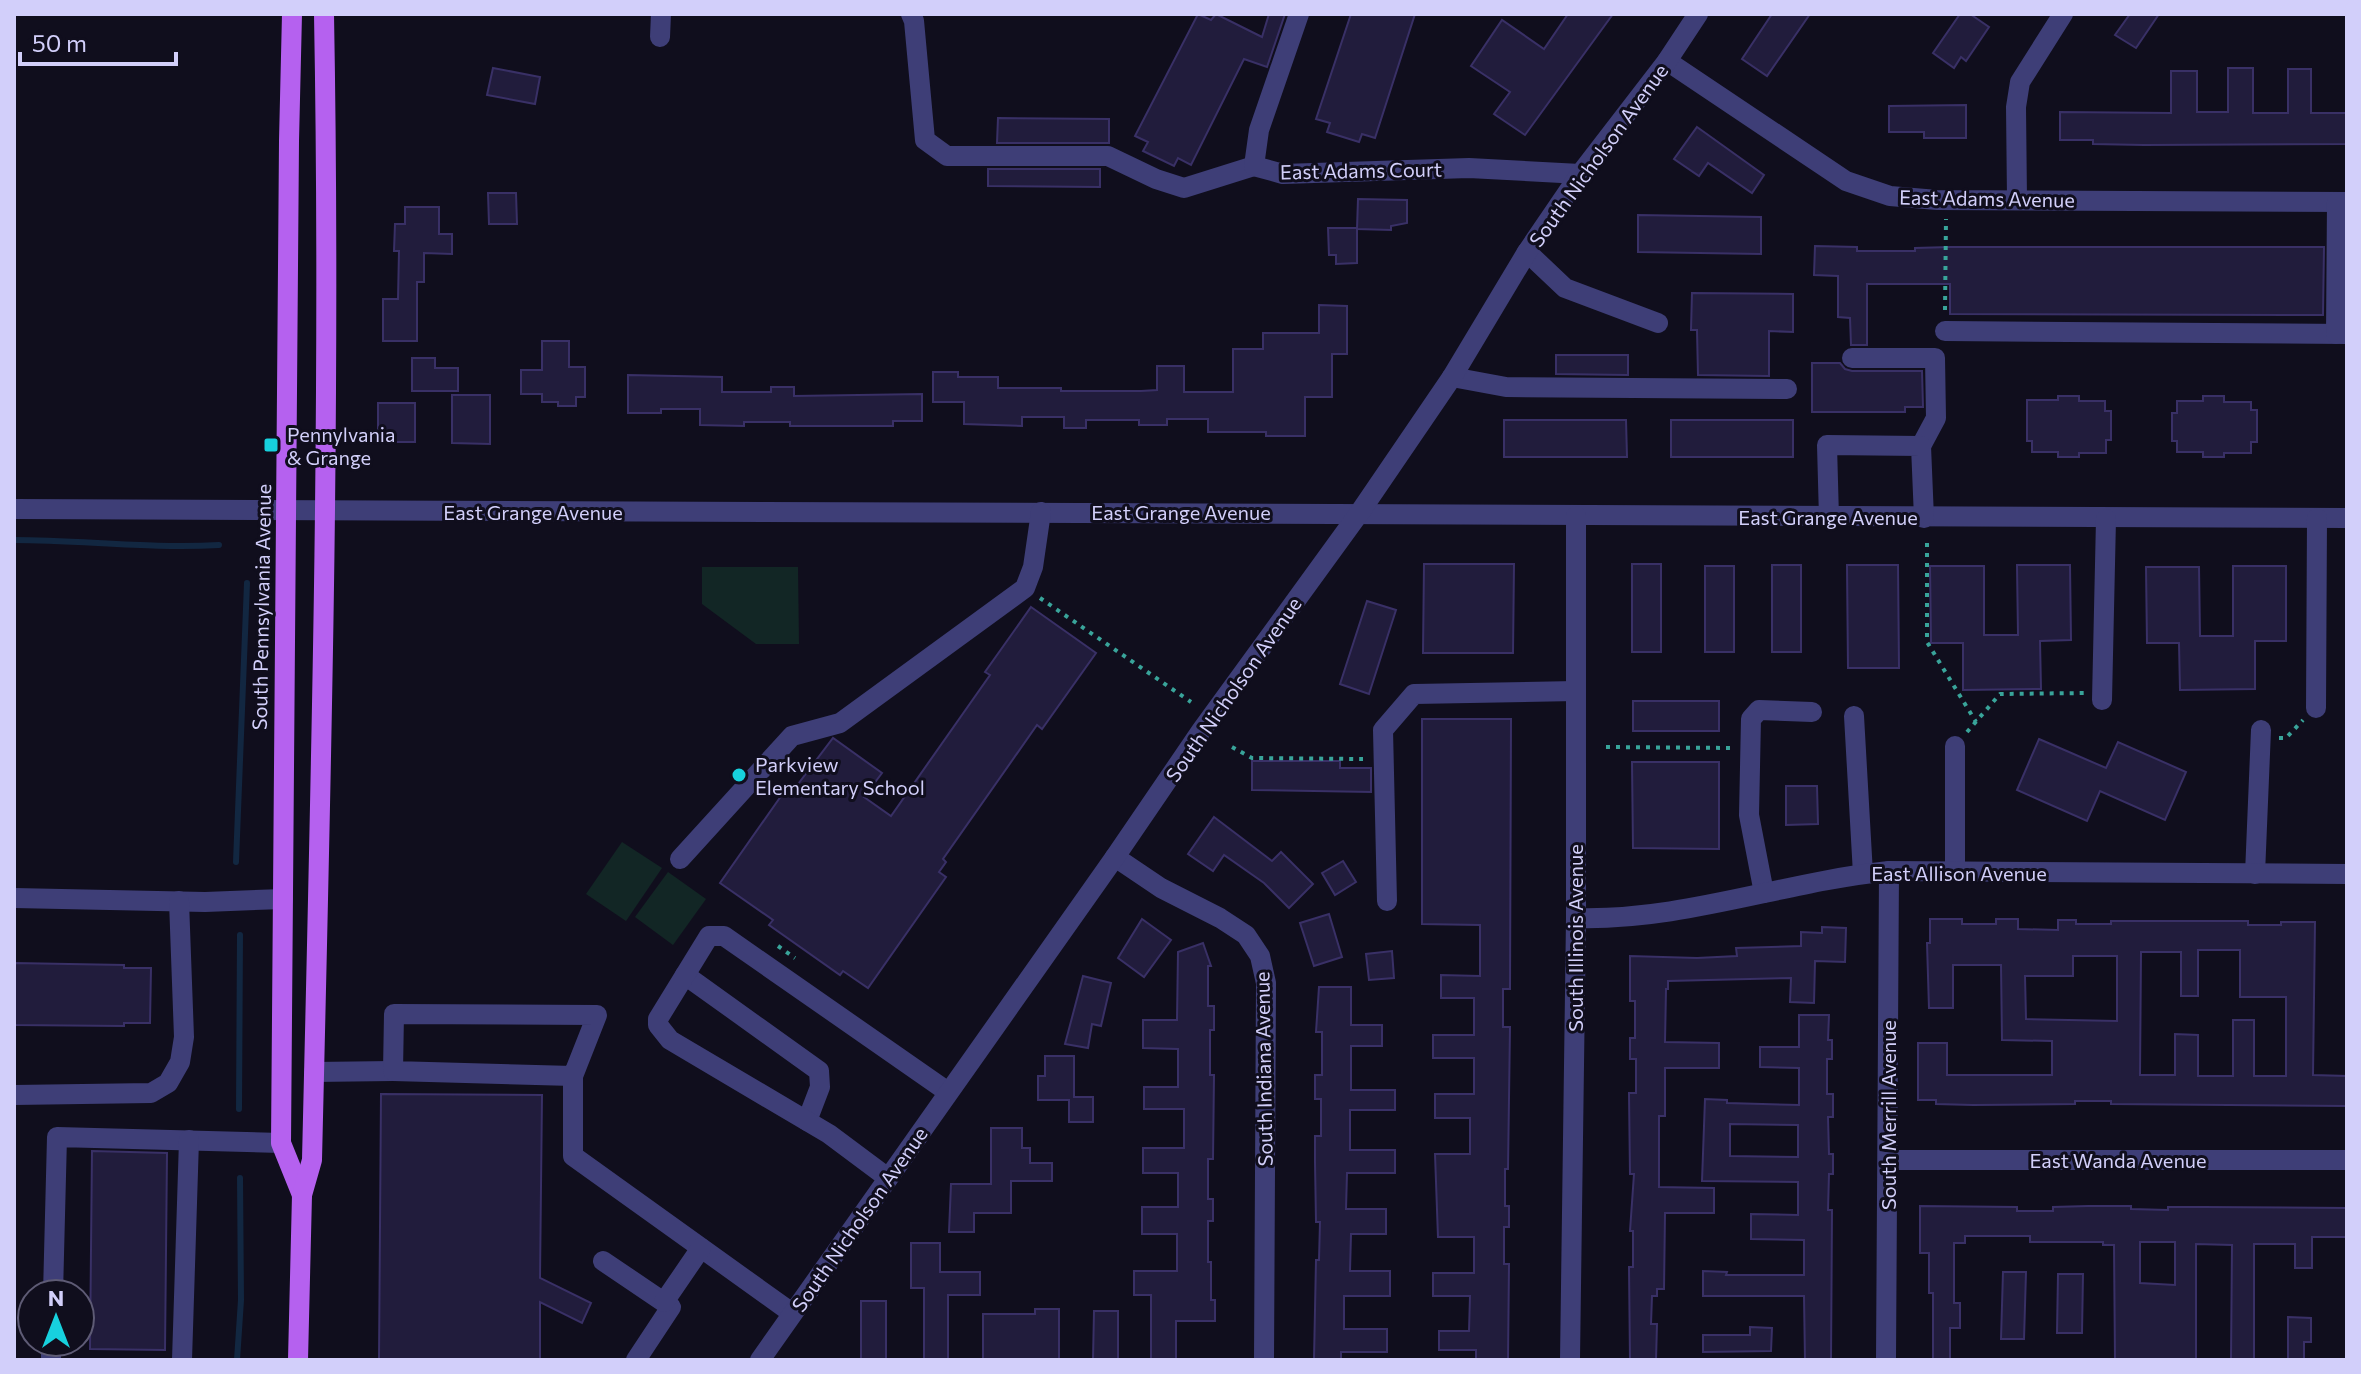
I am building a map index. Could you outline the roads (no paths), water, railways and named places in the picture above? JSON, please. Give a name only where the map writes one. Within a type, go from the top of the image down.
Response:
[{"type":"main road","name":"South Pennsylvania Avenue","points":[[292,14],[281,1143],[302,1195]]},
{"type":"main road","name":"South Pennsylvania Avenue","points":[[298,1360],[302,1195],[312,1160],[325,511],[327,173],[324,14]]},
{"type":"street","points":[[660,37],[661,14]]},
{"type":"street","points":[[911,14],[925,140],[947,156],[1108,156],[1156,179],[1184,188],[1254,166]]},
{"type":"street","name":"East Adams Court","points":[[1299,14],[1259,130],[1254,166],[1283,174],[1469,168],[1580,174]]},
{"type":"street","name":"South Nicholson Avenue","points":[[760,1360],[1201,731],[1360,512],[1452,377],[1527,252],[1580,174],[1667,61],[1698,14]]},
{"type":"street","points":[[2017,200],[2016,107],[2020,82],[2063,14]]},
{"type":"street","name":"East Adams Avenue","points":[[1667,61],[1846,181],[1890,196],[1946,200],[2342,202]]},
{"type":"street","points":[[1945,331],[2342,334],[2342,202]]},
{"type":"street","points":[[1527,252],[1565,288],[1658,323]]},
{"type":"street","points":[[1852,358],[1935,358],[1936,418],[1921,446],[1924,518]]},
{"type":"street","points":[[1452,377],[1506,387],[1787,389]]},
{"type":"street","points":[[1829,518],[1827,445],[1921,446]]},
{"type":"street","name":"East Grange Avenue","points":[[14,509],[2347,518]]},
{"type":"street","points":[[680,859],[792,736],[840,723],[1025,588],[1033,567],[1041,512]]},
{"type":"street","name":"South Illinois Avenue","points":[[1570,1360],[1576,918],[1576,516]]},
{"type":"street","points":[[2316,708],[2317,518]]},
{"type":"street","points":[[2102,696],[2106,519]]},
{"type":"street","points":[[1387,901],[1383,730],[1414,694],[1576,691]]},
{"type":"street","points":[[1764,893],[1749,815],[1751,719],[1759,710],[1812,712]]},
{"type":"street","points":[[1854,716],[1863,874]]},
{"type":"street","points":[[2255,874],[2261,734]]},
{"type":"street","points":[[1955,746],[1955,871]]},
{"type":"street","name":"South Indiana Avenue","points":[[1115,857],[1161,888],[1246,935],[1260,956],[1266,983],[1264,1360]]},
{"type":"street","name":"East Allison Avenue","points":[[1576,918],[1651,915],[1889,871],[2347,874]]},
{"type":"street","name":"South Merrill Avenue","points":[[1886,1360],[1889,871]]},
{"type":"street","points":[[14,898],[283,899]]},
{"type":"street","points":[[14,1095],[151,1093],[168,1083],[180,1062],[184,1037],[179,901]]},
{"type":"street","points":[[888,1178],[807,1121],[664,1034],[658,1019],[709,936],[724,936],[948,1092]]},
{"type":"street","points":[[685,975],[819,1071],[820,1087],[807,1121]]},
{"type":"street","points":[[393,1071],[394,1014],[597,1015],[573,1076],[573,1156],[792,1313]]},
{"type":"street","points":[[314,1072],[573,1076]]},
{"type":"street","points":[[53,1278],[57,1137],[281,1143]]},
{"type":"street","points":[[182,1360],[189,1140]]},
{"type":"street","name":"East Wanda Avenue","points":[[1889,1160],[2347,1160]]},
{"type":"street","points":[[664,1302],[701,1248]]},
{"type":"street","points":[[603,1261],[671,1307],[636,1360]]},
{"type":"waterway","points":[[14,540],[219,545]]},
{"type":"waterway","points":[[236,862],[247,583]]},
{"type":"waterway","points":[[239,1109],[240,935]]},
{"type":"waterway","points":[[237,1360],[241,1300],[240,1178]]},
{"type":"place","name":"Pennylvania & Grange","points":[[271,445]]},
{"type":"place","name":"Parkview Elementary School","points":[[739,775]]}]
